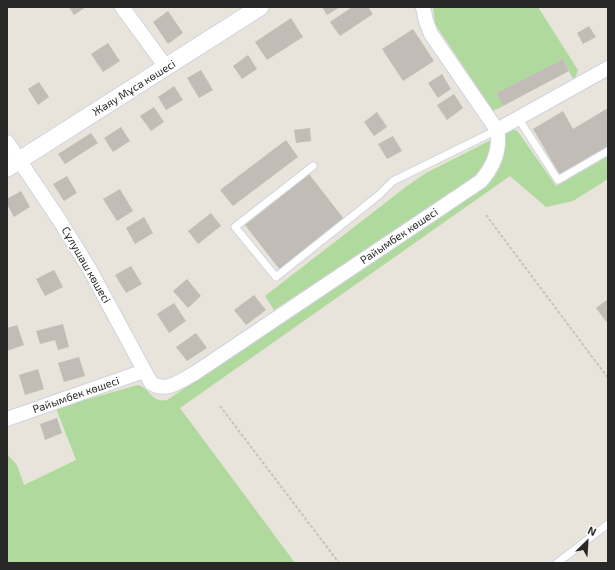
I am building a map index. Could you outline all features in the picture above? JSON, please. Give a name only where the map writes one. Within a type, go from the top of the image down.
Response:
[{"type":"street","points":[[122,7],[166,67]]},
{"type":"street","name":"Жаяу Мұса көшесі","points":[[13,164],[260,7]]},
{"type":"street","points":[[423,7],[431,34],[496,130],[608,68]]},
{"type":"street","name":"Райымбек көшесі","points":[[162,388],[168,387],[196,373],[481,181],[490,171],[496,156],[499,141],[496,130]]},
{"type":"street","name":"Сұлушаш көшесі","points":[[7,142],[13,164],[90,270],[144,372],[151,382],[162,388]]},
{"type":"street","name":"Райымбек көшесі","points":[[7,419],[144,372]]},
{"type":"lane","points":[[518,118],[558,180],[608,152]]},
{"type":"lane","points":[[313,166],[235,227],[276,277],[379,195],[393,181],[496,130]]},
{"type":"lane","points":[[557,563],[608,524]]},
{"type":"path","points":[[486,215],[608,378]]},
{"type":"path","points":[[220,406],[339,563]]},
{"type":"green space","points":[[433,7],[538,7],[578,70],[574,81],[563,59],[496,93],[503,106],[493,111],[435,24]]},
{"type":"green space","points":[[511,129],[517,131],[521,136],[556,186],[608,156],[608,179],[573,201],[546,207],[510,176],[180,408],[295,563],[7,563],[7,454],[17,465],[24,485],[76,460],[56,408],[138,385],[146,389],[157,399],[167,400],[484,188],[499,169],[503,154],[506,130]]},
{"type":"green space","points":[[491,140],[487,159],[476,174],[466,183],[274,310],[265,296],[407,186],[426,173]]},
{"type":"building","points":[[69,7],[86,7],[74,15]]},
{"type":"building","points":[[322,7],[340,7],[327,15]]},
{"type":"building","points":[[352,7],[368,7],[373,14],[340,36],[330,22]]},
{"type":"building","points":[[168,11],[183,33],[168,44],[153,22]]},
{"type":"building","points":[[291,18],[303,37],[267,60],[255,42]]},
{"type":"building","points":[[589,26],[596,37],[583,44],[577,33]]},
{"type":"building","points":[[413,29],[434,61],[403,81],[382,49]]},
{"type":"building","points":[[108,43],[120,61],[103,72],[91,54]]},
{"type":"building","points":[[248,55],[257,69],[242,79],[233,66]]},
{"type":"building","points":[[563,59],[569,71],[503,106],[496,93]]},
{"type":"building","points":[[201,70],[213,90],[199,98],[187,78]]},
{"type":"building","points":[[442,74],[451,89],[438,98],[428,83]]},
{"type":"building","points":[[39,82],[49,97],[38,105],[28,89]]},
{"type":"building","points":[[174,86],[183,100],[166,110],[158,97]]},
{"type":"building","points":[[454,94],[463,108],[447,120],[437,105]]},
{"type":"building","points":[[154,107],[164,122],[151,131],[140,116]]},
{"type":"building","points":[[608,108],[608,148],[560,175],[533,129],[563,111],[573,129]]},
{"type":"building","points":[[377,112],[387,127],[374,136],[364,122]]},
{"type":"building","points":[[121,127],[130,141],[113,152],[104,138]]},
{"type":"building","points":[[310,128],[311,141],[296,143],[294,130]]},
{"type":"building","points":[[91,133],[98,143],[65,164],[58,154]]},
{"type":"building","points":[[393,136],[402,151],[387,159],[378,144]]},
{"type":"building","points":[[286,140],[298,157],[233,206],[220,190]]},
{"type":"building","points":[[309,174],[344,219],[280,270],[245,225]]},
{"type":"building","points":[[67,176],[77,193],[64,201],[53,184]]},
{"type":"building","points":[[120,189],[133,211],[117,221],[103,199]]},
{"type":"building","points":[[21,191],[30,207],[14,217],[7,204],[7,199]]},
{"type":"building","points":[[211,213],[221,226],[198,244],[188,231]]},
{"type":"building","points":[[144,217],[153,233],[135,244],[126,228]]},
{"type":"building","points":[[131,266],[142,284],[126,293],[115,275]]},
{"type":"building","points":[[54,270],[63,287],[45,296],[36,279]]},
{"type":"building","points":[[187,279],[201,296],[188,308],[173,291]]},
{"type":"building","points":[[254,295],[266,310],[246,325],[234,310]]},
{"type":"building","points":[[608,299],[608,324],[596,308]]},
{"type":"building","points":[[174,303],[186,321],[169,333],[157,314]]},
{"type":"building","points":[[63,324],[69,347],[58,350],[55,340],[40,344],[36,331]]},
{"type":"building","points":[[17,325],[24,345],[7,351],[7,328]]},
{"type":"building","points":[[196,333],[207,348],[187,361],[176,347]]},
{"type":"building","points":[[79,357],[85,376],[64,382],[58,363]]},
{"type":"building","points":[[38,369],[44,389],[25,395],[19,375]]},
{"type":"building","points":[[57,418],[62,433],[45,440],[40,424]]}]
